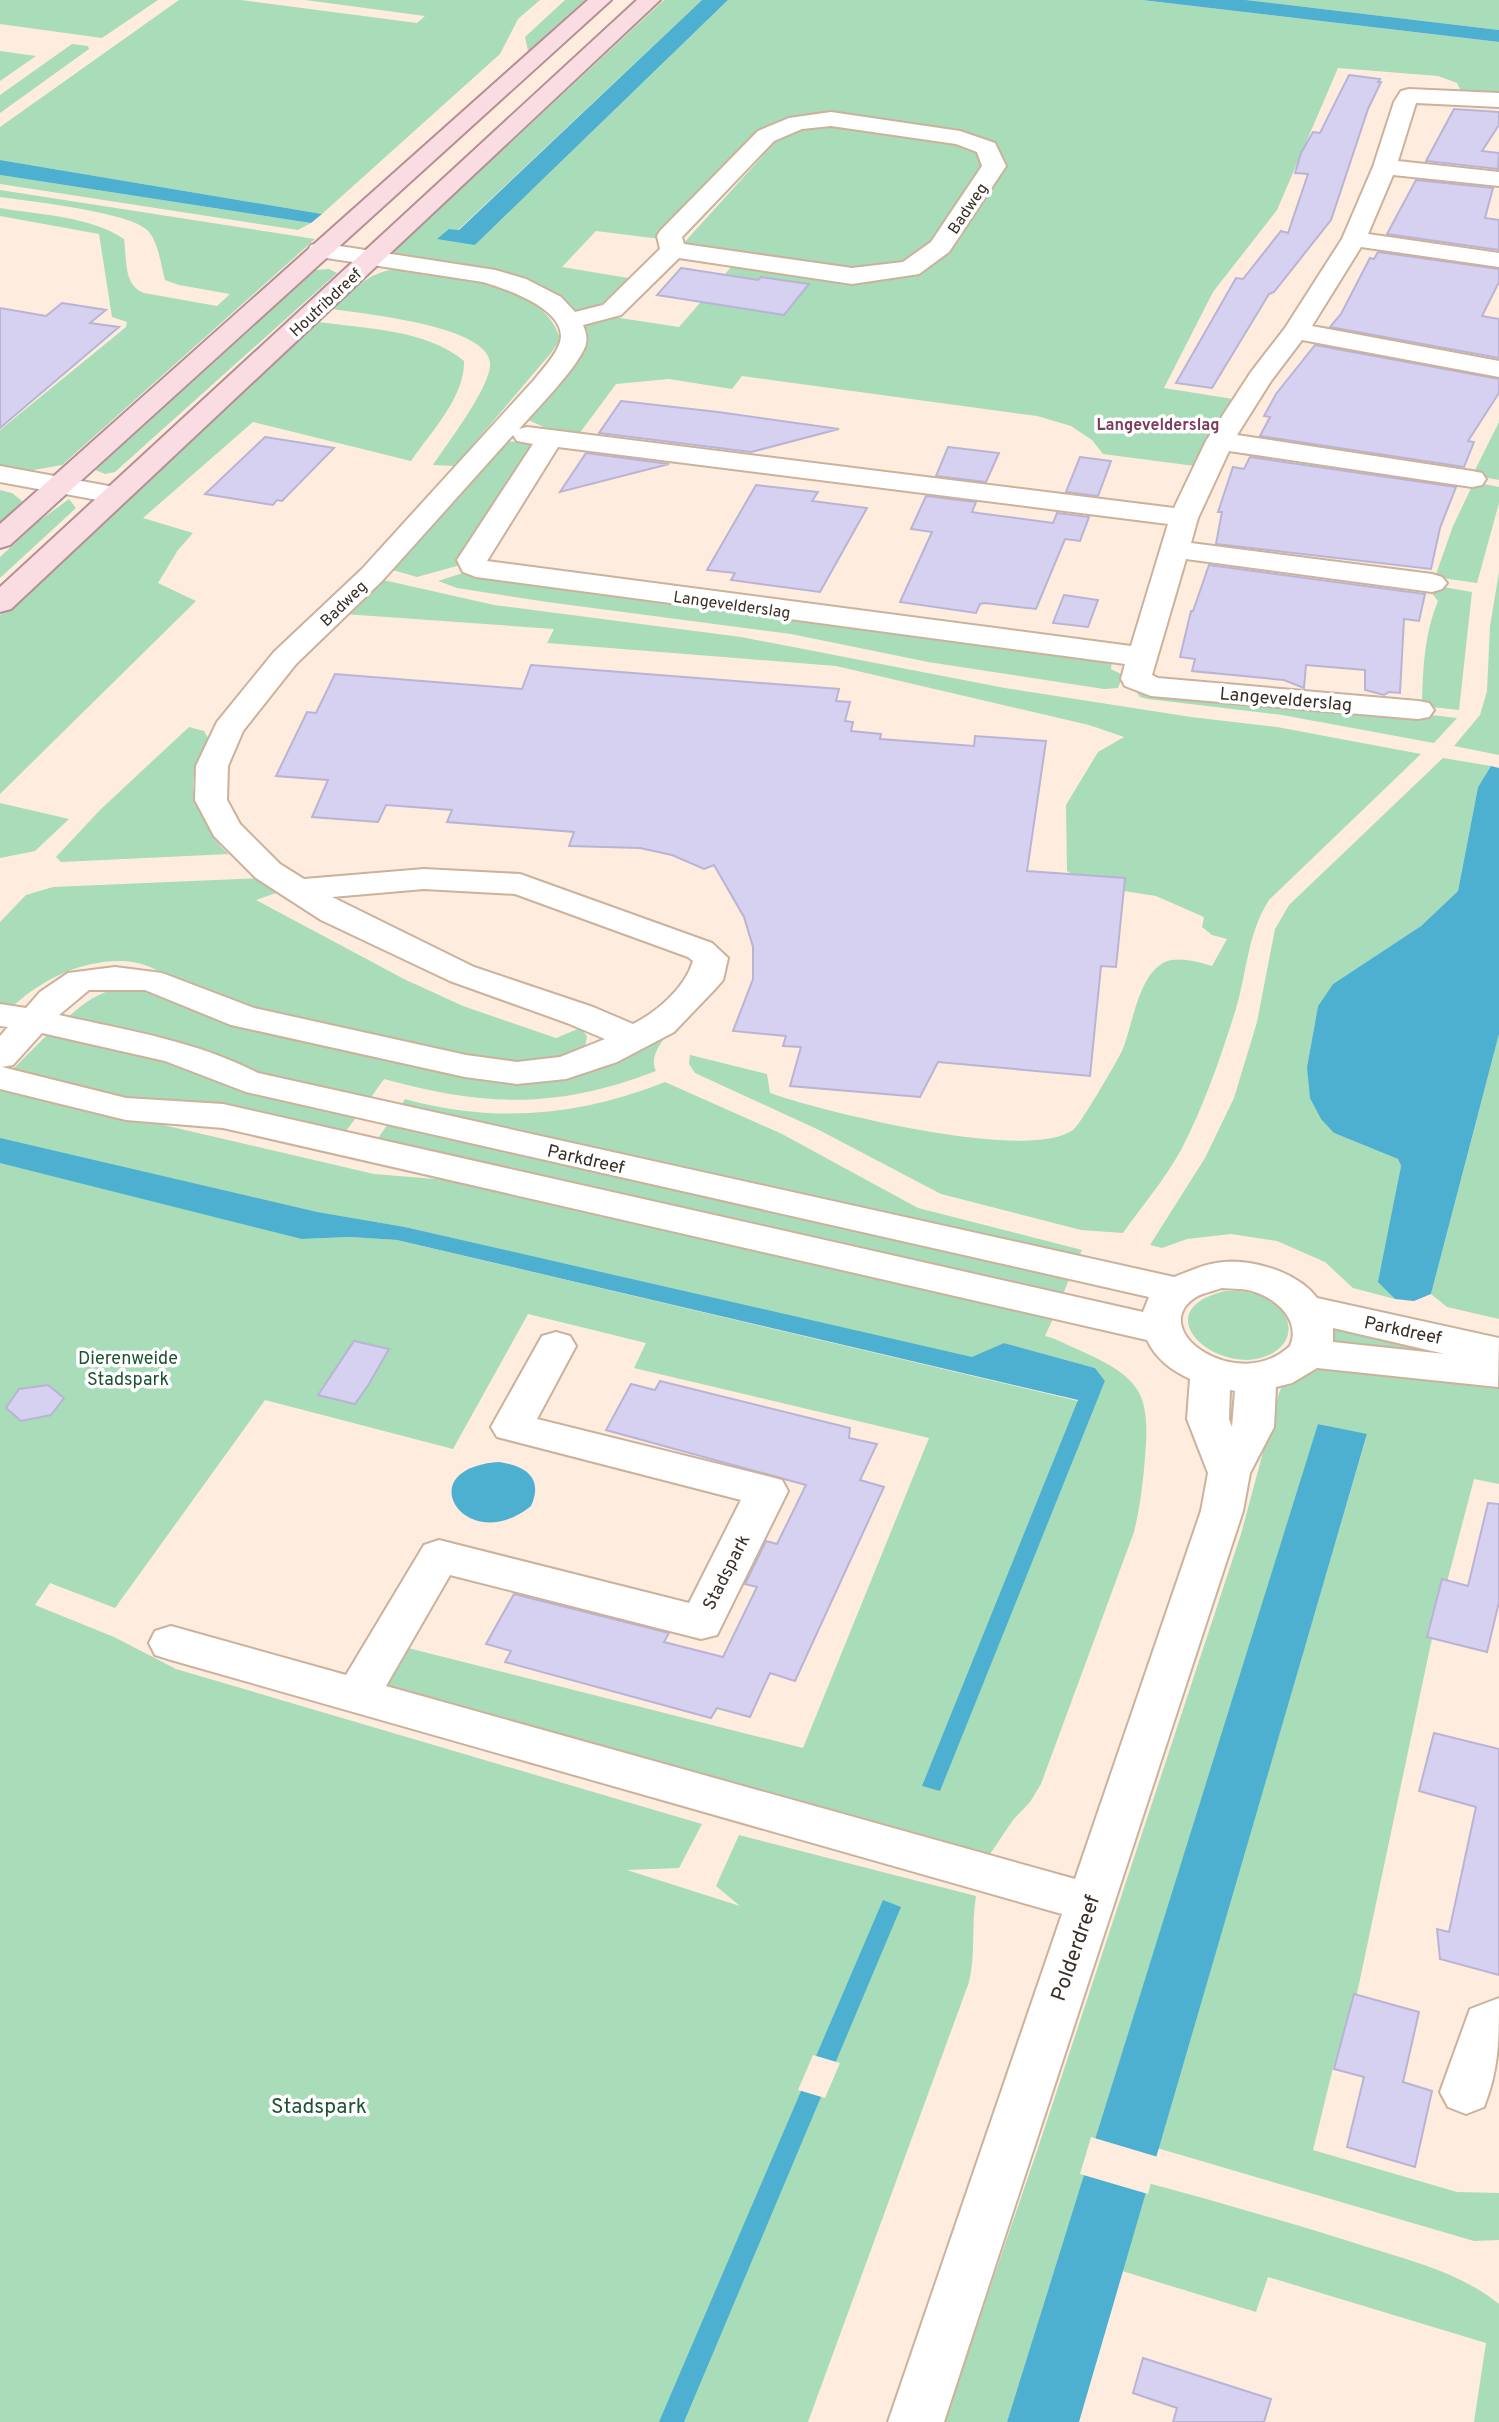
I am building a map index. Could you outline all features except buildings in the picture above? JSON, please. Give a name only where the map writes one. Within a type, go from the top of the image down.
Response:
[{"type":"main road","points":[[0,539],[600,0]]},
{"type":"main road","name":"Houtribdreef","points":[[0,603],[649,0]]},
{"type":"street","name":"Langevelderslag","points":[[1418,710],[1151,687],[1136,679],[1184,518],[1220,440],[1260,378],[1296,331],[1354,239],[1385,167],[1409,96],[1499,100]]},
{"type":"street","name":"Badweg","points":[[831,119],[960,138],[987,148],[994,166],[940,247],[910,269],[852,276],[673,250],[670,236],[766,136],[796,123],[831,119]]},
{"type":"street","points":[[1385,167],[1499,179]]},
{"type":"street","points":[[1354,239],[1499,260]]},
{"type":"street","points":[[320,250],[486,275],[517,284],[552,302],[569,321]]},
{"type":"street","name":"Badweg","points":[[634,1038],[580,1015],[462,974],[404,949],[333,913],[297,890],[268,871],[226,829],[211,800],[212,766],[228,729],[285,658],[372,575],[542,386],[572,347],[574,337],[569,321],[612,310],[673,250]]},
{"type":"street","points":[[1296,331],[1499,369]]},
{"type":"street","points":[[500,432],[1184,518]]},
{"type":"street","name":"Langevelderslag","points":[[550,438],[472,560],[473,566],[486,571],[1141,657]]},
{"type":"street","points":[[1220,440],[1472,479]]},
{"type":"street","points":[[0,474],[114,495]]},
{"type":"street","points":[[1174,549],[1432,583]]},
{"type":"street","points":[[0,1057],[17,1017],[53,1000],[80,980],[115,978],[150,980],[244,1017],[465,1066],[517,1073],[566,1068],[604,1054],[661,1024],[705,980],[711,958],[700,950],[520,884],[424,879],[297,890]]},
{"type":"street","name":"Parkdreef","points":[[17,1017],[176,1053],[259,1084],[1176,1290]]},
{"type":"street","points":[[0,1078],[126,1109],[223,1116],[1160,1329]]},
{"type":"street","points":[[1219,1275],[1245,1276],[1270,1283],[1291,1294],[1307,1309],[1314,1324],[1315,1339],[1309,1353],[1292,1368],[1268,1377],[1238,1379],[1211,1374],[1187,1363],[1169,1347],[1160,1329],[1162,1308],[1176,1290],[1196,1280],[1219,1275]]},
{"type":"street","name":"Parkdreef","points":[[1307,1309],[1499,1352]]},
{"type":"street","name":"Stadspark","points":[[358,1695],[439,1556],[701,1623],[767,1491],[512,1427],[556,1346]]},
{"type":"street","name":"Parkdreef","points":[[1309,1353],[1499,1373]]},
{"type":"street","points":[[1211,1374],[1208,1419],[1229,1473]]},
{"type":"street","name":"Polderdreef","points":[[916,2422],[1222,1511],[1229,1473],[1253,1427],[1256,1377]]},
{"type":"street","points":[[171,1643],[1092,1903]]},
{"type":"street","points":[[1466,2092],[1488,2024],[1499,2019]]},
{"type":"green space","points":[[0,0],[158,0],[102,38],[0,24]]},
{"type":"green space","points":[[179,0],[241,0],[417,23],[425,16],[305,0],[540,0],[518,19],[500,54],[322,214],[0,160],[0,127]]},
{"type":"green space","points":[[565,0],[585,0],[528,51],[525,37]]},
{"type":"green space","points":[[664,0],[702,0],[458,230],[448,229],[475,245],[728,0],[1142,0],[1499,42],[1499,97],[1462,93],[1457,83],[1438,76],[1338,68],[1277,210],[1213,292],[1164,388],[1233,399],[1195,466],[1103,454],[1092,440],[1071,426],[1037,416],[742,376],[732,389],[669,379],[616,384],[579,434],[548,429],[526,419],[580,323],[607,316],[679,327],[732,266],[805,278],[853,282],[901,276],[924,268],[993,148],[796,119],[661,239],[596,231],[562,267],[628,278],[598,307],[572,312],[560,304],[396,255],[394,251]]},
{"type":"green space","points":[[1246,0],[1499,0],[1499,30]]},
{"type":"green space","points":[[72,44],[88,46],[89,49],[0,113],[0,95]]},
{"type":"green space","points":[[0,51],[36,56],[0,81]]},
{"type":"green space","points":[[825,124],[909,134],[956,144],[983,157],[981,173],[912,262],[868,272],[682,245],[778,139],[802,128]]},
{"type":"green space","points":[[0,175],[311,223],[298,230],[0,184]]},
{"type":"green space","points":[[0,190],[315,239],[62,465],[28,471],[0,467],[0,430],[126,327],[127,322],[112,317],[99,234],[0,216],[0,208],[80,221],[111,231],[124,239],[129,278],[137,289],[144,293],[217,306],[230,294],[165,280],[159,253],[151,234],[137,224],[77,208],[0,197]]},
{"type":"green space","points":[[329,269],[337,273],[115,472],[105,474],[95,470],[316,270]]},
{"type":"green space","points":[[398,269],[467,279],[516,294],[536,305],[551,321],[560,340],[455,466],[433,465],[484,385],[490,362],[483,349],[446,330],[394,318],[332,309],[354,289],[378,273]]},
{"type":"green space","points":[[319,322],[414,336],[449,350],[464,361],[459,388],[445,414],[411,461],[253,422],[143,518],[193,533],[178,550],[158,583],[196,601],[0,794],[0,615]]},
{"type":"green space","points":[[1499,422],[1499,480],[1477,476],[1474,472]]},
{"type":"green space","points":[[527,441],[536,444],[464,564],[417,577],[389,569],[504,442]]},
{"type":"green space","points":[[1474,482],[1499,487],[1499,503],[1477,583],[1435,577],[1453,526]]},
{"type":"green space","points":[[0,490],[12,493],[22,501],[19,509],[0,526]]},
{"type":"green space","points":[[69,499],[76,508],[0,578],[0,557],[39,521]]},
{"type":"green space","points":[[469,571],[1112,660],[1111,669],[1123,675],[1118,688],[1104,689],[928,662],[791,634],[547,602],[457,588],[438,581]]},
{"type":"green space","points":[[1499,572],[1499,755],[1454,746],[1480,715],[1487,691],[1490,626]]},
{"type":"green space","points":[[379,579],[494,605],[741,637],[1005,688],[1191,717],[1277,727],[1421,754],[1269,900],[1256,926],[1239,998],[1217,1065],[1181,1150],[1123,1233],[1081,1230],[941,1194],[819,1130],[695,1073],[689,1064],[690,1055],[767,1074],[770,1093],[878,1122],[927,1131],[1018,1141],[1053,1138],[1075,1128],[1122,1051],[1142,989],[1156,968],[1165,962],[1176,960],[1189,960],[1212,966],[1227,939],[1212,935],[1202,927],[1204,917],[1156,896],[1092,886],[1067,871],[1066,805],[1098,752],[1124,737],[1089,725],[836,666],[547,643],[554,629],[344,614]]},
{"type":"green space","points":[[1432,585],[1472,592],[1459,710],[1422,706],[1427,639],[1438,601],[1430,591]]},
{"type":"green space","points":[[1138,688],[1457,718],[1434,743],[1282,715],[1148,699],[1140,697],[1136,691]]},
{"type":"green space","points":[[189,727],[204,731],[208,738],[193,780],[194,794],[211,832],[229,854],[61,862],[56,857],[100,810]]},
{"type":"green space","points":[[1443,758],[1491,766],[1478,787],[1458,891],[1421,926],[1333,984],[1318,1006],[1307,1067],[1334,1133],[1398,1159],[1401,1166],[1379,1282],[1395,1299],[1353,1288],[1325,1262],[1277,1241],[1231,1234],[1187,1239],[1162,1248],[1150,1245],[1205,1158],[1234,1098],[1257,1022],[1275,929],[1289,905]]},
{"type":"green space","points":[[0,803],[69,819],[35,851],[0,858]]},
{"type":"green space","points":[[261,878],[279,892],[256,900],[404,979],[463,1006],[556,1038],[580,1028],[587,1036],[585,1047],[560,1058],[541,1060],[478,1056],[255,1010],[191,989],[145,965],[123,961],[78,968],[37,987],[13,1006],[0,1004],[0,922],[26,895],[53,887]]},
{"type":"green space","points":[[131,986],[201,1014],[261,1032],[502,1080],[649,1031],[665,1037],[654,1058],[656,1071],[586,1092],[553,1098],[489,1099],[456,1095],[384,1079],[369,1100],[270,1077],[220,1058],[67,1018],[96,996]]},
{"type":"green space","points":[[1499,1034],[1499,1319],[1447,1307],[1431,1294]]},
{"type":"green space","points":[[47,1035],[89,1038],[359,1114],[342,1136],[153,1105],[34,1078],[12,1070]]},
{"type":"green space","points":[[665,1082],[782,1134],[918,1208],[1082,1250],[1077,1260],[400,1107],[405,1099],[472,1112],[537,1113],[601,1103]]},
{"type":"green space","name":"Dierenweide Stadspark","points":[[0,1087],[374,1174],[472,1182],[1056,1312],[1045,1336],[1099,1360],[1128,1378],[1143,1401],[1146,1416],[1143,1476],[1134,1532],[1041,1784],[990,1854],[386,1690],[408,1648],[803,1748],[929,1438],[634,1368],[646,1343],[528,1314],[453,1449],[265,1400],[115,1608],[50,1583],[35,1605],[114,1637],[176,1669],[702,1824],[679,1868],[627,1870],[740,1906],[716,1886],[739,1835],[976,1896],[969,1982],[808,2422],[0,2422]],"holes":[[[315,1212],[405,1227],[972,1358],[1004,1343],[1095,1368],[1105,1381],[940,1790],[923,1786],[1078,1401],[397,1240],[349,1237],[302,1239]]]},
{"type":"green space","points":[[390,1121],[1071,1274],[1062,1297],[374,1144]]},
{"type":"green space","points":[[1225,1291],[1258,1294],[1279,1307],[1285,1315],[1289,1331],[1281,1346],[1273,1353],[1253,1360],[1232,1358],[1213,1352],[1198,1341],[1189,1327],[1189,1314],[1200,1301]]},
{"type":"green space","points":[[1329,1320],[1499,1364],[1327,1346]]},
{"type":"green space","points":[[1310,1367],[1499,1387],[1499,1484],[1474,1479],[1431,1643],[1355,2003],[1332,2072],[1313,2150],[1457,2192],[1499,2193],[1499,2240],[1474,2241],[1157,2148],[1367,1435],[1319,1424],[1007,2422],[944,2422],[1037,2151],[1241,1534],[1279,1393],[1285,1379]]},
{"type":"green space","points":[[1148,2183],[1413,2261],[1467,2283],[1483,2293],[1499,2304],[1499,2422],[1474,2422],[1486,2343],[1268,2277],[1256,2312],[1122,2271]]},
{"type":"water","points":[[702,0],[728,0],[475,245],[437,239],[449,229],[459,230]]},
{"type":"water","points":[[1142,0],[1246,0],[1499,30],[1499,42]]},
{"type":"water","points":[[0,160],[322,214],[311,223],[0,175]]},
{"type":"water","points":[[1491,766],[1499,768],[1499,1034],[1431,1294],[1414,1301],[1395,1299],[1378,1282],[1401,1166],[1398,1159],[1334,1133],[1321,1119],[1310,1098],[1307,1067],[1318,1006],[1333,984],[1421,926],[1458,891],[1478,787]]},
{"type":"water","points":[[0,1138],[317,1212],[405,1227],[972,1357],[1004,1343],[1095,1368],[1105,1381],[940,1791],[922,1786],[1078,1400],[397,1240],[349,1237],[302,1239],[0,1163]]},
{"type":"water","points":[[1318,1424],[1367,1434],[1079,2422],[1007,2422]]},
{"type":"water","points":[[499,1462],[517,1466],[530,1475],[535,1487],[531,1506],[507,1520],[486,1522],[468,1517],[456,1506],[452,1493],[456,1479],[471,1468]]},
{"type":"water","points":[[883,1900],[901,1907],[684,2422],[659,2422]]},
{"type":"pier","points":[[813,2055],[840,2063],[825,2098],[798,2090]]},
{"type":"pier","points":[[1091,2137],[1158,2157],[1148,2194],[1080,2174]]},
{"type":"district","name":"Langevelderslag","points":[[1158,424]]}]
